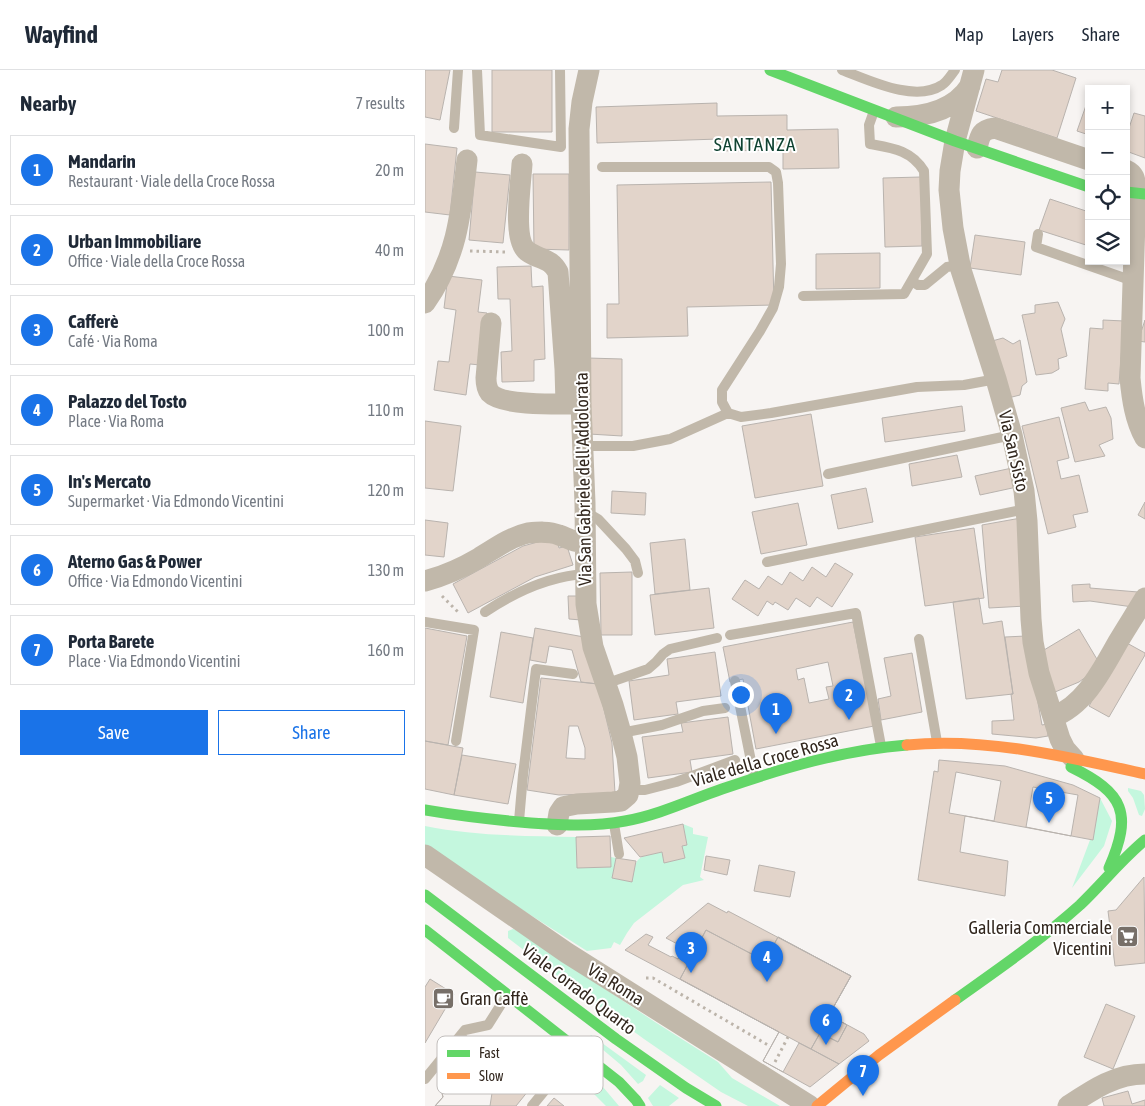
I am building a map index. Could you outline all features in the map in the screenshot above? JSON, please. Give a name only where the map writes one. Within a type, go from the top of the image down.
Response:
[{"type":"main road","points":[[770,70],[955,141],[1085,186]]},
{"type":"main road","points":[[1130,192],[1145,194]]},
{"type":"main road","name":"Viale della Croce Rossa","points":[[425,810],[466,817],[557,825],[614,823],[647,815],[797,765],[881,747],[937,743],[972,744],[1033,751],[1143,775]]},
{"type":"main road","points":[[1033,751],[1086,773],[1102,784],[1119,805],[1123,819],[1120,841],[1114,858],[1098,887]]},
{"type":"main road","points":[[811,1105],[1067,916],[1144,839]]},
{"type":"main road","name":"Viale Corrado Quarto","points":[[425,895],[623,1045],[716,1106]]},
{"type":"main road","points":[[425,930],[561,1036]]},
{"type":"main road","points":[[603,1069],[619,1082],[640,1106]]},
{"type":"street","name":"Via San Gabriele dell'Addolorata","points":[[589,70],[582,102],[579,129],[573,404],[583,446],[586,604],[589,628],[593,648],[621,733],[629,773],[629,790]]},
{"type":"street","name":"Via San Sisto","points":[[892,117],[913,117],[935,112],[963,96],[972,78]]},
{"type":"street","name":"Via San Sisto","points":[[972,78],[955,141],[951,166],[949,183],[953,228],[960,264],[1012,435],[1024,490],[1033,642],[1039,673],[1053,720],[1063,745],[1075,759]]},
{"type":"street","name":"Via San Sisto","points":[[892,117],[921,131],[935,147],[949,183]]},
{"type":"street","points":[[977,148],[979,138],[983,132],[995,128],[1085,159]]},
{"type":"street","points":[[425,303],[436,286],[452,250],[461,213],[467,160]]},
{"type":"street","points":[[491,323],[486,378],[486,384],[491,394],[510,401],[573,404],[564,353],[557,272],[550,262],[524,248],[521,241],[518,223],[522,164]]},
{"type":"street","points":[[1130,172],[1136,184],[1131,384],[1138,421],[1145,438]]},
{"type":"street","points":[[428,580],[464,566],[524,534],[552,533],[573,541],[585,542]]},
{"type":"street","points":[[1053,720],[1075,704],[1101,673],[1137,618],[1145,598]]},
{"type":"street","name":"Via San Sisto","points":[[1033,751],[1049,749],[1055,731],[1053,720]]},
{"type":"street","points":[[557,825],[562,808],[621,801],[627,796],[629,790]]},
{"type":"street","name":"Via Roma","points":[[425,855],[567,953],[811,1105]]},
{"type":"street","points":[[1069,1106],[1108,1082],[1121,1077],[1145,1074]]},
{"type":"lane","points":[[454,128],[458,70]]},
{"type":"lane","points":[[477,70],[480,135],[561,147],[560,70]]},
{"type":"lane","points":[[842,70],[910,92],[929,91],[943,84],[955,70]]},
{"type":"lane","points":[[803,296],[904,294],[927,254],[924,171],[911,156],[893,148],[870,144],[869,125],[892,117]]},
{"type":"lane","points":[[602,166],[769,167],[775,172],[781,264],[779,287],[773,308],[722,390],[722,402],[728,413]]},
{"type":"lane","points":[[1038,234],[1036,247],[1133,281]]},
{"type":"lane","points":[[911,281],[918,285],[925,285],[947,267],[960,264]]},
{"type":"lane","points":[[583,446],[633,446],[670,439],[728,413],[741,417],[917,387],[964,385],[996,379]]},
{"type":"lane","points":[[828,474],[1012,435]]},
{"type":"lane","points":[[767,562],[1026,509]]},
{"type":"lane","points":[[585,512],[598,519],[626,550],[635,561],[638,573]]},
{"type":"lane","points":[[485,612],[513,595],[541,583],[561,577],[586,574]]},
{"type":"lane","points":[[730,635],[857,613],[881,747]]},
{"type":"lane","points":[[425,622],[474,630],[456,741]]},
{"type":"lane","points":[[605,684],[648,669],[670,649],[717,638]]},
{"type":"lane","points":[[919,639],[937,743]]},
{"type":"lane","points":[[519,822],[522,781],[536,669],[573,674]]},
{"type":"lane","points":[[735,681],[755,778]]},
{"type":"lane","points":[[621,733],[662,725],[703,712],[725,708]]},
{"type":"lane","points":[[629,790],[651,789],[676,782],[735,760]]},
{"type":"lane","points":[[614,823],[619,854]]},
{"type":"lane","points":[[460,1036],[465,1030],[488,1025],[507,994]]},
{"type":"lane","points":[[425,1080],[437,1065]]},
{"type":"lane","points":[[532,1106],[542,1094]]},
{"type":"path","points":[[452,250],[529,252]]},
{"type":"path","points":[[428,580],[461,615],[472,616],[485,612]]},
{"type":"path","points":[[633,995],[645,978],[653,978],[768,1045]]},
{"type":"path","points":[[773,1067],[789,1037]]},
{"type":"green space","points":[[1128,788],[1141,791],[1144,795],[1145,809],[1142,816],[1139,815]]},
{"type":"green space","points":[[1100,798],[1112,821],[1104,846],[1072,888],[1090,840],[1093,840]]},
{"type":"green space","points":[[683,824],[693,828],[693,834],[708,837],[700,877],[704,880],[683,885],[634,923],[620,945],[614,942],[611,948],[587,951],[425,848],[425,826],[481,834],[576,837],[577,868],[611,867],[611,857],[616,858],[612,878],[632,882],[637,862],[642,857],[662,852],[664,863],[685,858],[682,846],[687,845]]},
{"type":"green space","points":[[513,929],[718,1062],[732,1078],[780,1106],[748,1106],[721,1092],[644,1039],[508,938],[508,931]]},
{"type":"green space","points":[[603,1044],[646,1075],[643,1081],[638,1084],[621,1065],[603,1050]]},
{"type":"green space","points":[[660,1085],[679,1098],[669,1106],[653,1106],[648,1098]]},
{"type":"green space","points":[[603,1087],[619,1106],[606,1106],[594,1094],[603,1094]]},
{"type":"building","points":[[425,70],[450,70],[440,120],[425,117]]},
{"type":"building","points":[[492,70],[552,70],[552,132],[492,132]]},
{"type":"building","points":[[1002,70],[1052,70],[1076,78],[1057,138],[976,111],[986,79],[998,82]]},
{"type":"building","points":[[717,103],[717,116],[787,115],[787,130],[838,129],[839,168],[783,169],[783,150],[719,151],[719,139],[597,143],[596,107]]},
{"type":"building","points":[[1085,108],[1085,134],[1077,131]]},
{"type":"building","points":[[1134,113],[1145,116],[1145,158],[1130,152],[1130,125]]},
{"type":"building","points":[[425,144],[457,148],[450,215],[425,212]]},
{"type":"building","points":[[475,172],[510,175],[503,243],[469,240]]},
{"type":"building","points":[[533,174],[569,174],[569,250],[534,249]]},
{"type":"building","points":[[921,177],[922,246],[885,247],[883,178]]},
{"type":"building","points":[[771,182],[774,305],[687,307],[688,336],[607,338],[607,304],[619,304],[617,185]]},
{"type":"building","points":[[1050,199],[1085,211],[1085,245],[1039,230]]},
{"type":"building","points":[[975,235],[1025,242],[1021,275],[970,268]]},
{"type":"building","points":[[880,253],[880,288],[816,289],[816,254]]},
{"type":"building","points":[[531,266],[532,287],[543,286],[545,359],[534,360],[534,381],[502,382],[501,352],[512,351],[510,299],[498,299],[497,267]]},
{"type":"building","points":[[448,276],[482,280],[478,312],[487,313],[480,365],[470,364],[466,395],[434,390],[438,361],[449,362],[456,310],[444,308]]},
{"type":"building","points":[[1058,302],[1065,319],[1061,329],[1067,356],[1058,359],[1059,369],[1052,373],[1036,375],[1022,315],[1035,313],[1035,305]]},
{"type":"building","points":[[1103,320],[1124,321],[1119,384],[1108,383],[1108,391],[1085,389],[1090,328],[1103,329]]},
{"type":"building","points":[[1145,320],[1145,342],[1138,341]]},
{"type":"building","points":[[1003,338],[1013,344],[1020,340],[1027,382],[1022,386],[1020,395],[1004,399],[992,341]]},
{"type":"building","points":[[588,358],[622,359],[622,436],[589,434]]},
{"type":"building","points":[[1085,402],[1089,411],[1106,407],[1111,418],[1113,439],[1099,445],[1105,456],[1075,462],[1061,408]]},
{"type":"building","points":[[962,406],[965,431],[885,442],[882,418]]},
{"type":"building","points":[[811,414],[823,486],[755,498],[742,426]]},
{"type":"building","points":[[1059,417],[1069,458],[1057,461],[1061,479],[1079,475],[1088,512],[1073,515],[1076,527],[1048,534],[1022,426]]},
{"type":"building","points":[[425,421],[461,426],[453,491],[425,488]]},
{"type":"building","points":[[957,455],[962,477],[912,486],[909,464]]},
{"type":"building","points":[[1012,468],[1017,487],[980,495],[975,476]]},
{"type":"building","points":[[866,488],[873,522],[838,529],[831,495]]},
{"type":"building","points":[[612,491],[646,493],[645,515],[611,513]]},
{"type":"building","points":[[1145,502],[1145,519],[1138,515]]},
{"type":"building","points":[[798,503],[807,545],[761,554],[752,512]]},
{"type":"building","points":[[1021,518],[1026,606],[989,608],[982,525]]},
{"type":"building","points":[[425,520],[448,523],[444,557],[425,555]]},
{"type":"building","points":[[974,528],[984,598],[925,606],[915,537]]},
{"type":"building","points":[[556,537],[559,548],[567,546],[573,565],[535,577],[468,613],[453,584],[523,546]]},
{"type":"building","points":[[685,539],[690,590],[655,594],[650,543]]},
{"type":"building","points":[[835,563],[853,574],[832,607],[817,597],[810,607],[796,598],[788,610],[775,602],[773,605],[767,601],[758,616],[732,599],[745,580],[759,589],[768,576],[782,585],[790,572],[803,581],[812,567],[826,577]]},
{"type":"building","points":[[632,572],[632,635],[601,635],[600,573]]},
{"type":"building","points":[[1090,584],[1090,588],[1138,592],[1133,607],[1090,601],[1073,602],[1072,585]]},
{"type":"building","points":[[709,588],[714,628],[655,635],[650,595]]},
{"type":"building","points":[[568,596],[580,596],[581,620],[569,619]]},
{"type":"building","points":[[979,598],[983,624],[1002,621],[1013,694],[966,699],[953,602]]},
{"type":"building","points":[[853,622],[874,726],[756,749],[743,679],[730,682],[723,647]],"holes":[[[828,662],[833,686],[826,687],[829,699],[809,703],[804,678],[798,680],[796,669]]]},
{"type":"building","points":[[425,628],[467,636],[448,745],[425,741]]},
{"type":"building","points":[[535,628],[584,637],[598,684],[581,682],[572,650],[549,646],[546,663],[530,660]]},
{"type":"building","points":[[1079,629],[1101,666],[1079,682],[1055,692],[1039,653]]},
{"type":"building","points":[[501,632],[533,638],[523,703],[490,697]]},
{"type":"building","points":[[1026,636],[1042,725],[1047,724],[1048,736],[1036,738],[992,734],[992,721],[1014,720],[1011,694],[1013,694],[1005,637]]},
{"type":"building","points":[[1125,642],[1145,653],[1145,655],[1109,717],[1089,706]]},
{"type":"building","points":[[715,652],[721,696],[676,702],[678,714],[634,720],[629,681],[669,675],[667,659]]},
{"type":"building","points":[[912,653],[922,712],[881,720],[878,699],[891,696],[884,658]]},
{"type":"building","points":[[541,678],[598,684],[612,743],[615,793],[559,795],[527,790]],"holes":[[[569,726],[578,726],[585,748],[585,759],[566,758]]]},
{"type":"building","points":[[728,717],[733,754],[690,760],[692,772],[648,778],[642,737],[683,732],[681,723]]},
{"type":"building","points":[[425,741],[463,748],[454,795],[425,789]]},
{"type":"building","points":[[462,755],[516,764],[508,804],[454,795]]},
{"type":"building","points":[[939,760],[1005,766],[1073,785],[1100,798],[1093,840],[965,816],[960,852],[1008,861],[1005,896],[918,880],[934,771],[938,772]]},
{"type":"building","points":[[956,772],[1001,781],[994,821],[949,813]]},
{"type":"building","points":[[1033,787],[1078,795],[1071,836],[1026,827]]},
{"type":"building","points":[[683,824],[687,845],[682,846],[685,858],[664,863],[662,852],[640,857],[624,838]]},
{"type":"building","points":[[610,836],[611,867],[577,868],[576,837]]},
{"type":"building","points":[[706,856],[730,860],[727,875],[704,870]]},
{"type":"building","points":[[616,858],[636,861],[632,882],[612,878]]},
{"type":"building","points":[[759,865],[795,872],[790,897],[754,891]]},
{"type":"building","name":"Galleria Commerciale Vicentini","points":[[1144,877],[1145,963],[1115,966],[1108,911],[1116,910]]},
{"type":"building","points":[[708,903],[727,913],[728,911],[851,976],[829,1015],[864,1034],[869,1041],[839,1064],[625,950],[646,934],[653,937],[648,945],[678,959],[685,948],[666,938]]},
{"type":"building","points":[[706,930],[765,961],[778,937],[851,976],[829,1015],[847,1025],[838,1042],[820,1033],[811,1049],[799,1043],[783,1072],[763,1061],[779,1032],[680,979],[688,964],[681,958],[683,953],[690,943],[697,947]]},
{"type":"building","points":[[706,930],[765,961],[778,937],[851,976],[829,1015],[847,1025],[838,1042],[820,1033],[811,1049],[839,1064],[810,1087],[763,1061],[779,1032],[680,979],[688,964],[681,958],[683,953],[690,943],[697,947]]},
{"type":"building","points":[[430,979],[454,994],[425,1043],[425,987]]},
{"type":"building","points":[[1106,1004],[1135,1016],[1113,1069],[1084,1057]]},
{"type":"building","points":[[1128,1091],[1132,1104],[1145,1100],[1145,1106],[1104,1106],[1102,1098]]},
{"type":"building","points":[[442,1094],[526,1094],[516,1106],[435,1106],[443,1097]]},
{"type":"building","points":[[442,1094],[492,1094],[490,1106],[435,1106],[443,1097]]},
{"type":"building","points":[[554,1098],[564,1106],[547,1106]]},
{"type":"traffic: fast","points":[[770,70],[955,141],[1085,186]]},
{"type":"traffic: fast","points":[[1130,192],[1145,194]]},
{"type":"traffic: fast","points":[[425,810],[531,823],[578,825],[613,823],[650,815],[790,767],[860,751],[907,745]]},
{"type":"traffic: fast","points":[[1071,767],[1103,786],[1113,796],[1119,807],[1121,833],[1109,868]]},
{"type":"traffic: fast","points":[[955,1000],[1065,918],[1145,840]]},
{"type":"traffic: fast","points":[[425,895],[616,1039],[686,1088],[716,1106]]},
{"type":"traffic: fast","points":[[425,930],[560,1036]]},
{"type":"traffic: fast","points":[[603,1069],[619,1082],[640,1106]]},
{"type":"traffic: slow","points":[[907,745],[937,743],[997,746],[1057,755],[1145,774]]},
{"type":"traffic: slow","points":[[817,1106],[879,1055],[955,1000]]},
{"type":"place","name":"Urban Immobiliare","points":[[849,720]]},
{"type":"place","name":"Mandarin","points":[[776,734]]},
{"type":"place","name":"In's Mercato","points":[[1049,823]]},
{"type":"place","name":"Galleria Commerciale Vicentini","points":[[1128,937]]},
{"type":"place","name":"Cafferè","points":[[691,973]]},
{"type":"place","name":"Palazzo del Tosto","points":[[767,982]]},
{"type":"place","name":"Gran Caffè","points":[[444,998]]},
{"type":"place","name":"Aterno Gas & Power","points":[[826,1045]]},
{"type":"place","name":"Porta Barete","points":[[863,1096]]},
{"type":"district","name":"SANTANZA","points":[[755,144]]}]
